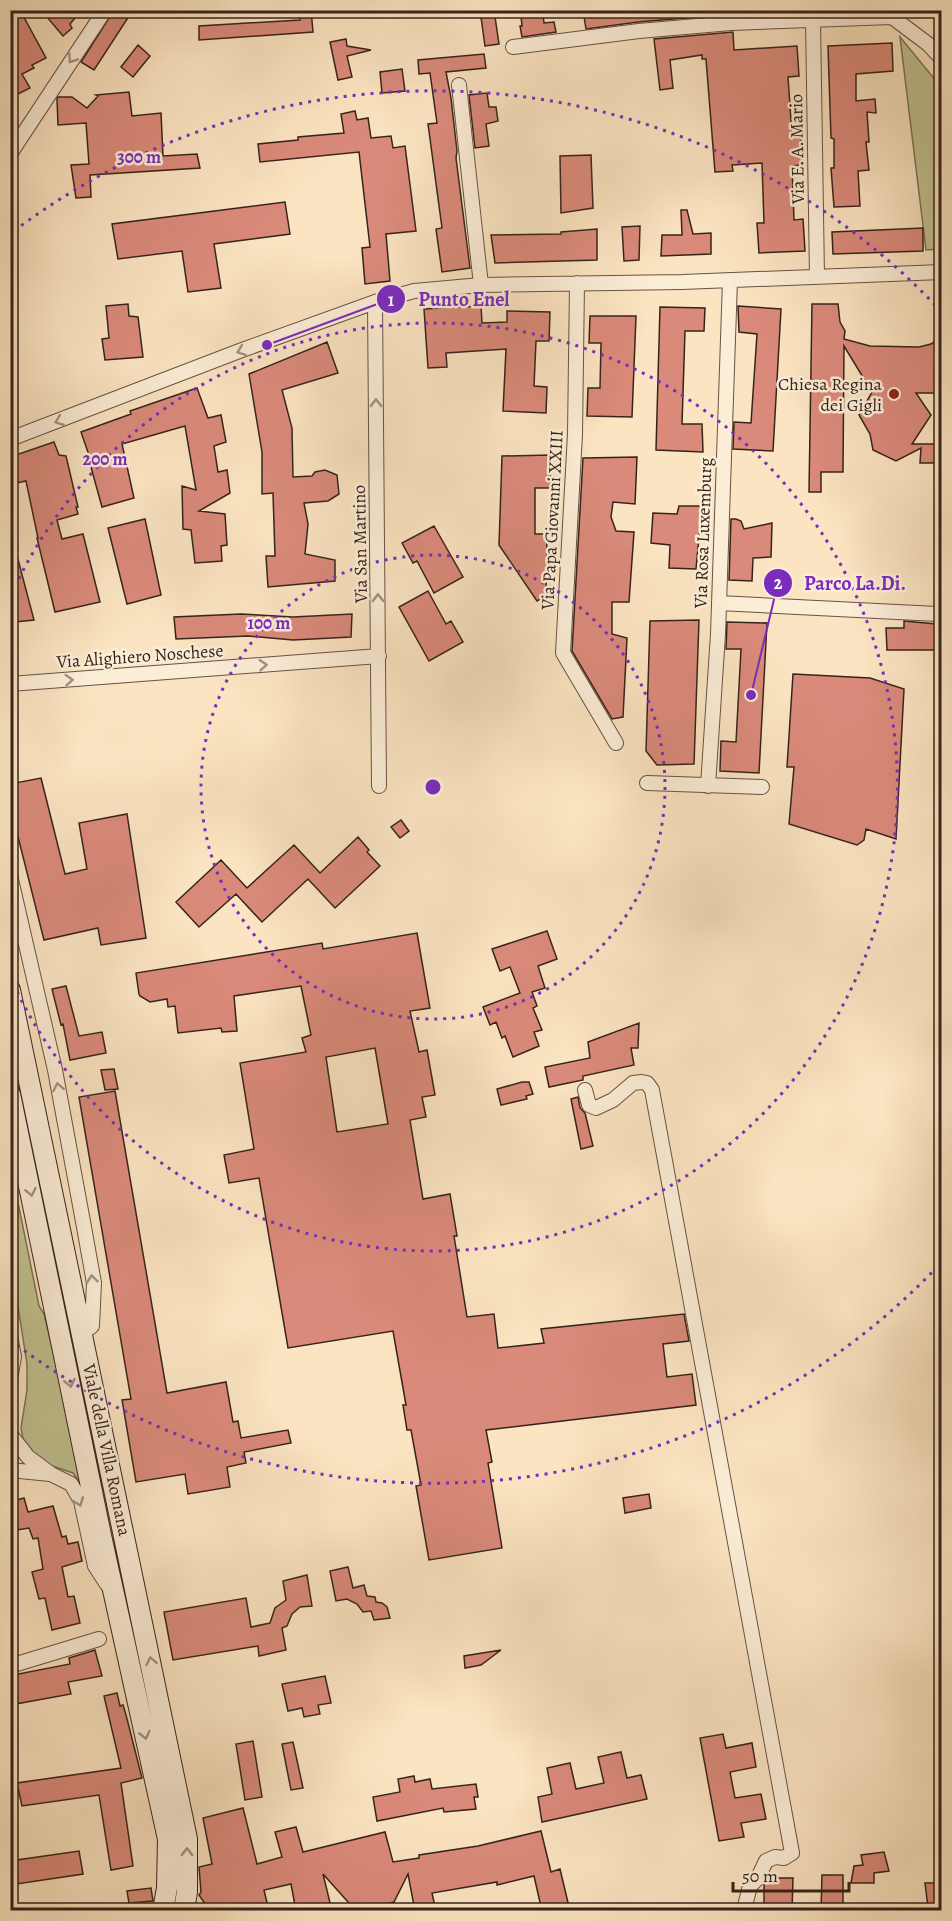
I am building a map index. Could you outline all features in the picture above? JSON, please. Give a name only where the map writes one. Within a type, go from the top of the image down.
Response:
[{"type":"main road","name":"Viale della Villa Romana","points":[[10,990],[187,1839],[187,1892],[184,1911]]},
{"type":"main road","name":"Viale della Villa Romana","points":[[10,1094],[114,1596],[168,1839],[167,1888],[163,1911]]},
{"type":"street","points":[[10,154],[105,10]]},
{"type":"street","points":[[513,47],[662,29],[891,14],[928,44],[942,59]]},
{"type":"street","name":"Via E. A. Mario","points":[[813,20],[817,277]]},
{"type":"street","points":[[459,85],[481,285]]},
{"type":"street","points":[[10,439],[242,350],[375,302],[414,291],[481,285],[730,280],[942,272]]},
{"type":"street","name":"Via Rosa Luxemburg","points":[[708,786],[719,603],[730,280]]},
{"type":"street","name":"Via Papa Giovanni XXIII","points":[[577,283],[575,434],[563,653],[616,743]]},
{"type":"street","name":"Via San Martino","points":[[375,302],[379,786]]},
{"type":"street","points":[[719,603],[937,614],[942,617]]},
{"type":"street","name":"Via Alighiero Noschese","points":[[10,684],[379,656]]},
{"type":"street","points":[[647,783],[762,788]]},
{"type":"street","points":[[10,875],[55,1070],[94,1283],[92,1326],[82,1333]]},
{"type":"street","points":[[585,1090],[589,1105],[596,1108],[613,1100],[633,1083],[647,1083],[652,1090],[792,1853],[784,1858],[775,1857],[766,1861],[758,1878],[750,1886],[744,1911]]},
{"type":"street","points":[[10,1335],[14,1357],[10,1380]]},
{"type":"street","points":[[10,1434],[28,1457],[51,1474],[71,1484],[81,1502],[95,1566],[114,1596]]},
{"type":"street","points":[[10,1470],[51,1474]]},
{"type":"street","points":[[10,1666],[99,1638]]},
{"type":"green space","points":[[900,37],[941,87],[941,249],[926,250]]},
{"type":"green space","points":[[10,1163],[39,1306],[44,1314],[86,1491],[73,1473],[49,1465],[32,1451],[23,1439],[21,1428],[27,1390],[27,1364],[11,1262]]},
{"type":"building","points":[[10,10],[20,10],[46,58],[32,65],[34,68],[22,74],[30,88],[10,98]]},
{"type":"building","points":[[41,10],[74,10],[75,18],[70,24],[72,28],[63,36]]},
{"type":"building","points":[[114,10],[133,10],[94,70],[81,62]]},
{"type":"building","points":[[299,10],[311,10],[313,32],[199,40],[199,26],[300,20]]},
{"type":"building","points":[[480,10],[494,10],[499,44],[485,46]]},
{"type":"building","points":[[583,10],[731,10],[732,14],[586,29]]},
{"type":"building","points":[[543,14],[544,23],[554,22],[556,32],[522,37],[521,16]]},
{"type":"building","points":[[733,32],[734,50],[797,46],[799,76],[788,77],[792,135],[801,135],[802,165],[792,166],[794,220],[803,219],[805,251],[759,253],[757,223],[764,223],[762,163],[732,165],[733,171],[715,172],[706,59],[702,59],[702,55],[670,60],[673,88],[660,90],[654,39]]},
{"type":"building","points":[[346,39],[347,46],[371,50],[347,56],[352,77],[338,80],[330,42]]},
{"type":"building","points":[[892,43],[893,71],[856,74],[856,101],[875,99],[876,113],[867,112],[869,142],[866,142],[869,170],[858,171],[860,206],[834,207],[831,168],[834,168],[834,139],[831,138],[828,46]]},
{"type":"building","points":[[138,45],[150,56],[133,77],[121,67]]},
{"type":"building","points":[[484,54],[486,68],[446,72],[451,98],[470,268],[442,272],[436,229],[442,228],[428,124],[437,123],[430,73],[419,74],[418,60]]},
{"type":"building","points":[[402,69],[405,91],[382,93],[380,72]]},
{"type":"building","points":[[129,92],[132,116],[161,113],[163,156],[197,154],[200,168],[90,175],[91,197],[76,198],[71,165],[89,164],[86,123],[58,125],[58,97],[72,97],[87,108],[98,96],[96,95]]},
{"type":"building","points":[[487,93],[489,107],[496,107],[498,121],[486,124],[489,146],[475,148],[469,95]]},
{"type":"building","points":[[355,111],[357,120],[368,118],[371,138],[391,136],[393,148],[405,146],[416,231],[386,234],[390,281],[365,284],[362,248],[370,247],[359,152],[260,162],[258,144],[298,140],[298,137],[344,133],[341,114]]},
{"type":"building","points":[[591,155],[593,208],[561,213],[560,156]]},
{"type":"building","points":[[285,202],[290,234],[214,244],[221,288],[188,292],[182,251],[118,259],[112,224]]},
{"type":"building","points":[[681,210],[687,210],[693,234],[711,233],[711,254],[661,256],[662,235],[682,235]]},
{"type":"building","points":[[640,226],[639,260],[624,261],[622,227]]},
{"type":"building","points":[[923,228],[923,251],[833,254],[832,232]]},
{"type":"building","points":[[597,229],[597,260],[495,263],[491,235],[561,234],[561,232]]},
{"type":"building","points":[[128,304],[129,316],[138,317],[143,357],[105,360],[102,339],[109,338],[106,306]]},
{"type":"building","name":"Chiesa Regina dei Gigli","points":[[812,304],[838,304],[840,322],[845,331],[844,339],[870,346],[919,347],[931,344],[942,336],[942,393],[916,393],[931,415],[912,444],[935,444],[935,463],[920,463],[921,448],[896,461],[873,450],[870,434],[859,415],[872,392],[844,346],[843,472],[821,472],[821,492],[809,492]]},
{"type":"building","points":[[481,306],[482,323],[507,322],[507,311],[550,312],[549,341],[536,341],[534,386],[547,387],[546,413],[503,411],[506,349],[446,353],[447,367],[428,368],[424,309]]},
{"type":"building","points":[[738,306],[781,309],[773,451],[733,449],[734,422],[751,423],[757,334],[739,332]]},
{"type":"building","points":[[660,307],[705,308],[704,331],[685,331],[682,424],[702,424],[703,452],[656,450]]},
{"type":"building","points":[[590,316],[636,316],[632,417],[587,416],[588,388],[600,388],[601,343],[589,343]]},
{"type":"building","points":[[327,342],[338,373],[282,390],[292,428],[293,477],[312,476],[315,472],[325,470],[337,475],[339,494],[328,501],[304,503],[308,524],[305,554],[335,560],[335,581],[268,587],[266,556],[275,556],[273,493],[262,494],[262,452],[249,374]]},
{"type":"building","points":[[197,388],[208,418],[221,415],[226,442],[214,446],[218,472],[227,470],[230,493],[199,511],[225,514],[227,545],[221,546],[222,561],[195,563],[191,530],[183,529],[182,486],[196,490],[185,426],[122,444],[134,498],[102,507],[89,460],[91,461],[81,432],[131,414],[130,411]]},
{"type":"building","points":[[54,442],[59,455],[66,456],[78,507],[76,507],[78,514],[57,520],[62,539],[83,534],[100,602],[55,612],[26,481],[12,484],[10,478],[10,457]]},
{"type":"building","points":[[551,455],[550,488],[535,488],[535,534],[547,534],[546,596],[537,601],[499,545],[502,456]]},
{"type":"building","points":[[637,457],[635,504],[613,502],[611,517],[616,531],[634,532],[629,602],[612,602],[612,634],[627,638],[623,717],[612,719],[572,651],[583,458]]},
{"type":"building","points":[[679,506],[702,506],[696,569],[669,568],[670,545],[651,543],[653,513],[677,514]]},
{"type":"building","points":[[145,519],[161,595],[127,604],[108,528]]},
{"type":"building","points":[[731,519],[741,521],[744,529],[772,523],[771,557],[753,558],[752,581],[729,580]]},
{"type":"building","points":[[434,526],[463,577],[434,593],[417,561],[413,563],[402,543]]},
{"type":"building","points":[[10,548],[15,548],[34,620],[15,622],[10,604]]},
{"type":"building","points":[[428,591],[446,624],[451,621],[463,642],[429,661],[399,607]]},
{"type":"building","points":[[241,614],[293,617],[352,614],[351,637],[293,640],[248,636],[176,639],[174,617]]},
{"type":"building","points":[[699,620],[694,764],[657,765],[646,751],[650,621]]},
{"type":"building","points":[[904,621],[936,624],[936,650],[887,650],[886,628],[904,628]]},
{"type":"building","points":[[727,622],[767,623],[759,773],[720,771],[721,741],[736,742],[741,649],[726,649]]},
{"type":"building","points":[[793,674],[870,678],[904,689],[896,839],[866,829],[864,840],[857,845],[789,824],[794,767],[787,767]]},
{"type":"building","points":[[41,778],[65,874],[87,869],[79,823],[127,814],[146,938],[101,945],[98,928],[44,940],[10,805],[10,784]]},
{"type":"building","points":[[401,820],[409,831],[400,838],[391,827]]},
{"type":"building","points":[[358,837],[369,850],[367,852],[380,866],[335,908],[308,879],[262,922],[236,894],[199,927],[176,902],[221,860],[247,888],[294,845],[320,873]]},
{"type":"building","points":[[547,931],[557,959],[538,966],[545,988],[532,992],[537,1006],[533,1008],[542,1030],[534,1032],[539,1046],[513,1057],[505,1036],[502,1038],[496,1022],[490,1025],[483,1007],[520,993],[510,967],[500,971],[492,949]]},
{"type":"building","points":[[417,933],[430,1008],[410,1011],[419,1052],[427,1050],[435,1095],[422,1097],[426,1117],[410,1120],[423,1199],[450,1194],[467,1317],[494,1314],[498,1348],[544,1343],[541,1329],[684,1314],[689,1341],[663,1344],[667,1377],[692,1374],[696,1405],[486,1430],[492,1462],[488,1463],[502,1548],[429,1560],[416,1486],[421,1485],[411,1430],[407,1430],[403,1405],[406,1405],[393,1331],[288,1348],[259,1178],[229,1183],[224,1155],[254,1149],[240,1063],[306,1052],[302,1038],[311,1035],[301,986],[234,996],[237,1031],[222,1032],[221,1028],[178,1033],[175,1006],[168,1007],[167,999],[150,1002],[139,994],[136,973],[322,943],[323,949]],"holes":[[[375,1048],[388,1124],[337,1132],[326,1057]]]},
{"type":"building","points":[[66,986],[79,1036],[102,1032],[106,1053],[70,1060],[63,1024],[61,1025],[52,989]]},
{"type":"building","points":[[639,1023],[638,1048],[631,1048],[634,1065],[583,1076],[583,1080],[549,1087],[545,1067],[590,1058],[588,1042]]},
{"type":"building","points":[[114,1069],[118,1089],[105,1090],[101,1070]]},
{"type":"building","points":[[529,1082],[533,1094],[526,1096],[527,1099],[501,1105],[497,1089]]},
{"type":"building","points":[[115,1091],[167,1393],[226,1382],[233,1422],[238,1421],[241,1438],[288,1430],[291,1443],[244,1452],[246,1463],[227,1467],[230,1487],[188,1494],[185,1474],[136,1482],[122,1400],[131,1399],[79,1097]]},
{"type":"building","points":[[578,1097],[580,1108],[585,1113],[593,1146],[581,1149],[571,1099]]},
{"type":"building","points":[[649,1494],[651,1508],[625,1513],[623,1498]]},
{"type":"building","points":[[24,1498],[28,1512],[53,1506],[62,1537],[66,1536],[68,1544],[78,1542],[82,1561],[62,1567],[68,1597],[74,1596],[80,1623],[52,1630],[45,1598],[39,1599],[32,1572],[43,1569],[38,1538],[33,1539],[29,1528],[10,1531],[10,1502]]},
{"type":"building","points":[[348,1567],[353,1588],[364,1585],[367,1596],[375,1597],[376,1602],[387,1607],[390,1618],[374,1620],[371,1611],[363,1612],[357,1604],[347,1599],[336,1601],[330,1571]]},
{"type":"building","points":[[307,1575],[312,1606],[300,1607],[292,1614],[287,1626],[282,1628],[286,1650],[259,1656],[258,1646],[173,1660],[164,1612],[246,1598],[251,1627],[270,1623],[275,1608],[286,1600],[283,1581]]},
{"type":"building","points":[[95,1650],[102,1676],[68,1682],[71,1694],[10,1705],[10,1688],[16,1687],[13,1675],[70,1664],[69,1658]]},
{"type":"building","points":[[501,1650],[481,1665],[465,1668],[464,1656]]},
{"type":"building","points":[[325,1676],[331,1703],[318,1705],[320,1714],[304,1717],[302,1708],[288,1711],[282,1684]]},
{"type":"building","points":[[117,1693],[120,1706],[123,1705],[126,1715],[142,1778],[121,1783],[133,1866],[111,1870],[99,1795],[22,1806],[17,1783],[121,1768],[104,1696]]},
{"type":"building","points":[[723,1734],[726,1748],[752,1743],[756,1767],[730,1772],[735,1798],[761,1794],[766,1819],[741,1823],[744,1837],[719,1841],[700,1738]]},
{"type":"building","points":[[253,1741],[262,1797],[245,1800],[236,1744]]},
{"type":"building","points":[[293,1742],[303,1788],[291,1790],[282,1744]]},
{"type":"building","points":[[621,1752],[627,1778],[641,1775],[647,1799],[542,1822],[538,1797],[552,1794],[547,1768],[570,1763],[576,1789],[604,1783],[598,1757]]},
{"type":"building","points":[[414,1776],[415,1782],[430,1779],[432,1789],[476,1784],[478,1797],[474,1797],[476,1809],[444,1812],[443,1808],[377,1821],[373,1797],[400,1792],[398,1779]]},
{"type":"building","points":[[243,1808],[257,1864],[282,1857],[275,1832],[296,1827],[303,1852],[385,1832],[393,1862],[541,1831],[551,1872],[560,1869],[570,1911],[542,1911],[534,1876],[497,1885],[497,1882],[432,1893],[436,1911],[415,1911],[408,1874],[394,1902],[356,1911],[323,1874],[332,1911],[296,1911],[291,1884],[264,1890],[269,1911],[210,1911],[199,1895],[201,1892],[199,1867],[212,1864],[203,1818]]},
{"type":"building","points":[[79,1851],[83,1874],[10,1885],[10,1861]]},
{"type":"building","points":[[884,1852],[889,1871],[874,1873],[874,1883],[851,1883],[854,1866],[863,1865],[861,1855]]},
{"type":"building","points":[[822,1875],[843,1875],[843,1911],[821,1911]]},
{"type":"building","points":[[768,1878],[793,1878],[792,1911],[764,1911],[764,1884]]},
{"type":"building","points":[[925,1883],[942,1883],[942,1908],[928,1907]]},
{"type":"building","points":[[151,1888],[153,1901],[129,1903],[127,1891]]},
{"type":"place","name":"Punto Enel","points":[[267,345]]},
{"type":"place","name":"Chiesa Regina dei Gigli","points":[[894,394]]},
{"type":"place","name":"Parco La.Di.","points":[[751,695]]}]
